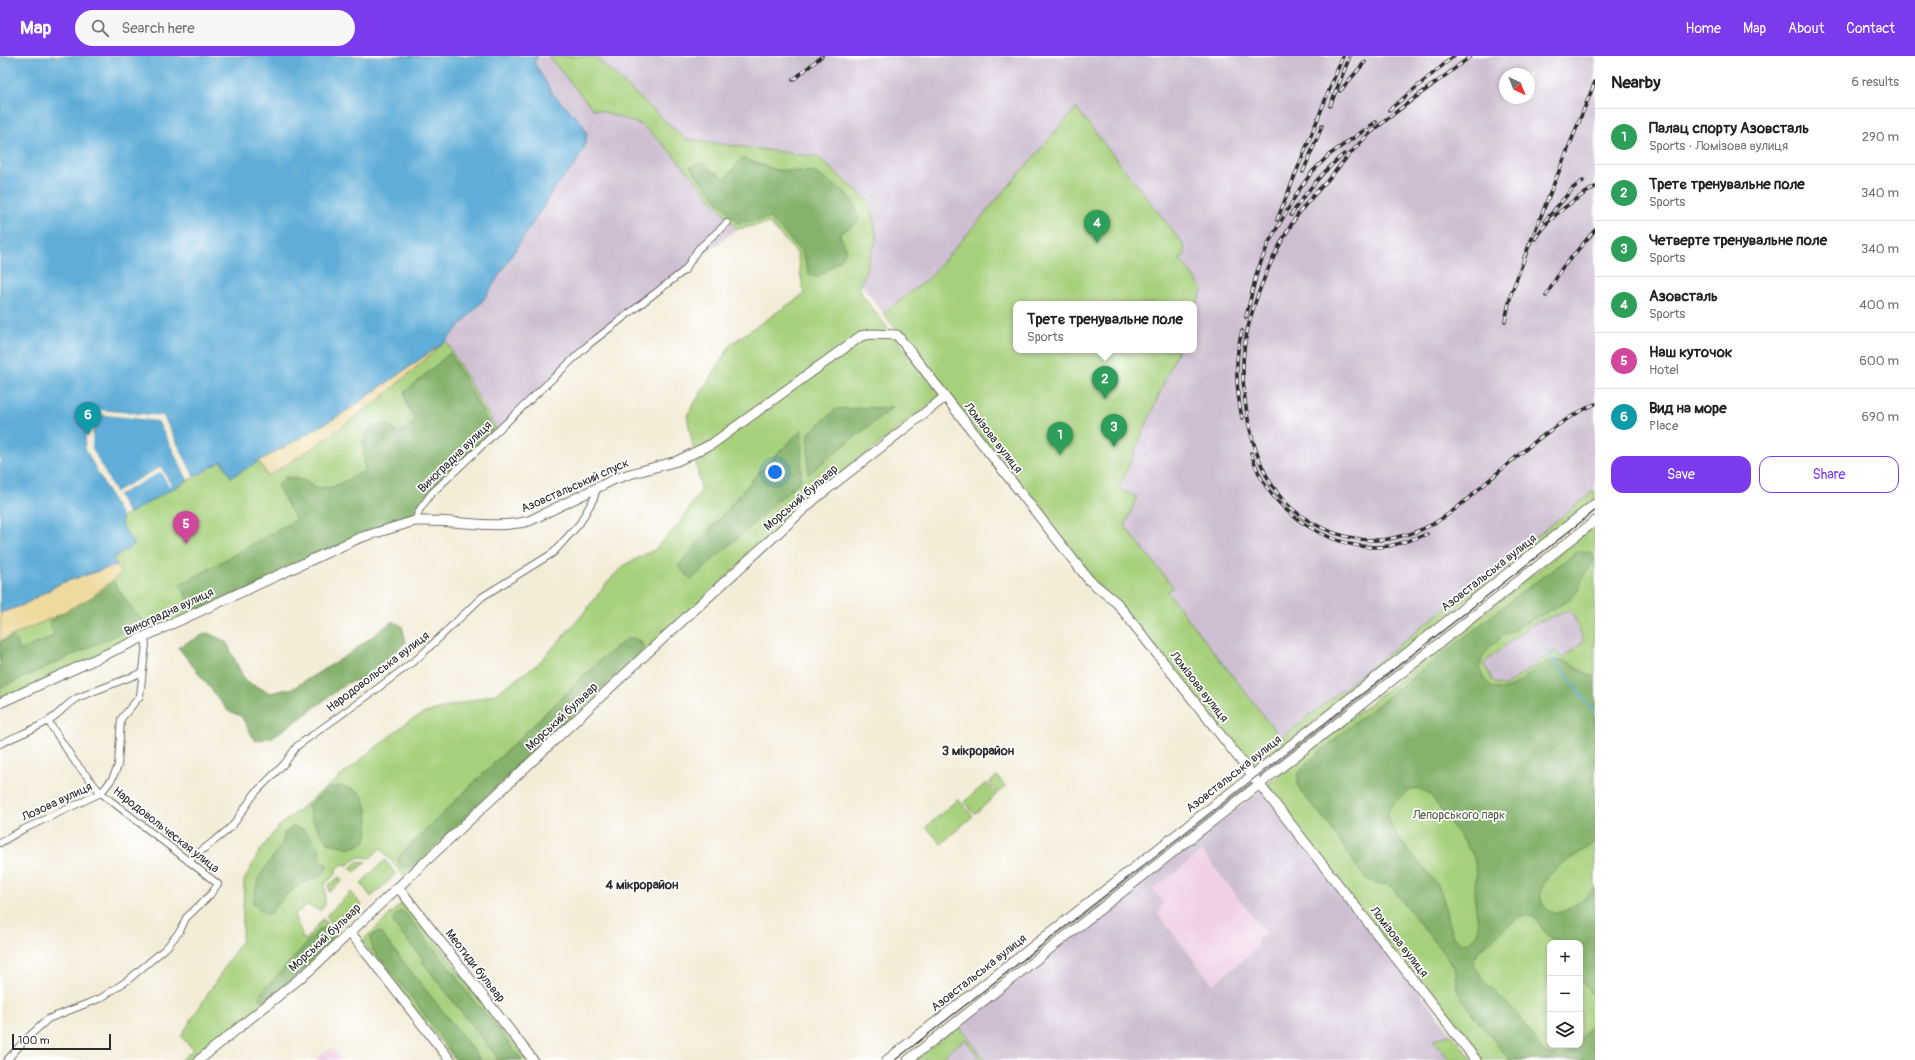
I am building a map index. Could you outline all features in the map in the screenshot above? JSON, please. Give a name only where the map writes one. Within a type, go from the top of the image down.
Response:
[{"type":"street","name":"Виноградна вулиця","points":[[0,703],[356,540],[415,522],[420,509],[431,494],[588,345],[685,270],[698,249],[727,223]]},
{"type":"street","name":"Азовстальський спуск","points":[[415,522],[435,520],[490,525],[515,525],[529,521],[597,488],[630,474],[677,461],[712,444],[861,336],[871,334],[897,335]]},
{"type":"street","name":"Ломізова вулиця","points":[[897,335],[1089,580],[1117,603],[1476,1060]]},
{"type":"street","name":"Морський бульвар","points":[[199,1060],[310,970],[638,661],[816,498],[945,397]]},
{"type":"street","name":"Народовольська вулиця","points":[[188,861],[223,834],[233,824],[255,793],[285,763],[297,746],[418,658],[482,598],[553,554],[580,522],[594,498],[597,488]]},
{"type":"street","name":"Азовстальська вулиця","points":[[887,1060],[1252,775],[1595,504]]},
{"type":"street","name":"Азовстальська вулиця","points":[[908,1060],[1595,521]]},
{"type":"street","name":"Лозова вулиця","points":[[0,843],[22,830],[101,793],[112,778],[118,766],[121,719],[140,696],[141,673],[146,644],[144,636]]},
{"type":"street","points":[[0,744],[48,721],[58,714],[69,702],[141,673]]},
{"type":"street","name":"Народовольческая улица","points":[[7,1060],[25,1040],[48,1019],[101,998],[128,980],[166,948],[180,931],[186,918],[210,895],[218,884],[101,793],[71,757],[48,721]]},
{"type":"street","name":"Меотиди бульвар","points":[[398,887],[533,1060]]},
{"type":"street","points":[[350,932],[450,1060]]},
{"type":"shaded area","points":[[538,56],[548,56],[592,108],[642,125],[670,151],[737,229],[588,345],[498,432],[446,341],[484,299],[556,186],[575,165],[581,122],[552,93],[533,62]]},
{"type":"shaded area","points":[[594,56],[1595,56],[1595,490],[1281,738],[1167,592],[1173,587],[1125,526],[1137,497],[1119,490],[1177,353],[1197,353],[1197,304],[1203,289],[1180,259],[1184,245],[1076,108],[929,278],[883,313],[861,284],[877,238],[871,203],[818,157],[685,139]]},
{"type":"shaded area","points":[[1571,609],[1584,641],[1563,658],[1554,651],[1504,687],[1493,681],[1484,663],[1530,625]]},
{"type":"shaded area","points":[[1261,790],[1452,1034],[1434,1040],[1449,1060],[985,1060],[959,1026]],"holes":[[[1202,851],[1266,934],[1258,939],[1257,949],[1213,984],[1158,914],[1163,902],[1153,890]]]},
{"type":"shaded area","points":[[1202,851],[1266,934],[1258,939],[1257,949],[1213,984],[1158,913],[1153,890]]},
{"type":"shaded area","points":[[965,1039],[981,1060],[938,1060]]},
{"type":"shaded area","points":[[331,1048],[341,1060],[315,1060]]},
{"type":"green space","points":[[548,56],[594,56],[685,139],[818,157],[871,203],[877,238],[860,287],[862,295],[941,396],[813,496],[405,878],[381,848],[370,858],[357,857],[348,865],[343,864],[336,869],[336,874],[325,884],[325,905],[320,911],[307,905],[294,915],[302,934],[301,936],[306,940],[323,919],[339,940],[308,968],[195,1060],[181,1060],[193,1050],[181,1036],[242,940],[244,881],[259,852],[279,826],[406,723],[425,713],[495,694],[538,664],[583,614],[610,579],[626,564],[654,550],[680,523],[701,490],[687,415],[732,343],[804,294],[797,253],[769,223],[737,229],[670,151],[642,125],[592,108]],"holes":[[[627,639],[639,640],[643,647],[413,866],[399,856],[599,661]]]},
{"type":"green space","points":[[1076,108],[1184,245],[1185,255],[1180,259],[1203,289],[1197,304],[1197,301],[1013,301],[1013,353],[1177,353],[1119,489],[1137,497],[1125,526],[1173,587],[1167,592],[1281,738],[1595,490],[1595,499],[1252,770],[1090,576],[883,313],[929,278]]},
{"type":"green space","points":[[742,158],[777,170],[814,172],[846,193],[854,204],[859,221],[839,234],[847,250],[840,260],[817,278],[809,274],[802,252],[770,218],[738,223],[690,167],[702,163],[725,179]]},
{"type":"green space","points":[[446,341],[498,432],[431,494],[415,521],[372,534],[0,703],[0,641],[54,617],[121,573],[112,558],[134,545],[121,524],[122,517],[222,461],[231,477],[259,461],[267,476],[381,398]]},
{"type":"green space","points":[[450,353],[493,431],[421,500],[417,509],[406,520],[196,612],[180,585],[296,520],[277,485],[286,477],[303,480],[316,488],[333,487],[365,471],[363,443],[371,426],[388,425],[398,434],[416,421],[406,403],[405,392]]},
{"type":"green space","points":[[893,407],[808,474],[808,434],[836,409]]},
{"type":"green space","points":[[802,429],[801,480],[691,580],[678,566],[761,470]]},
{"type":"green space","name":"Лепорського парк","points":[[1595,525],[1595,1060],[1479,1060],[1264,787]],"holes":[[[1571,610],[1584,641],[1563,658],[1554,651],[1504,687],[1493,681],[1484,663],[1530,625]]]},
{"type":"green space","name":"Лепорського парк","points":[[1579,551],[1591,552],[1594,559],[1593,562],[1584,575],[1578,591],[1572,598],[1514,629],[1499,639],[1487,650],[1481,662],[1482,675],[1486,681],[1493,687],[1503,690],[1511,687],[1540,666],[1556,660],[1569,662],[1587,674],[1595,677],[1595,842],[1552,873],[1541,889],[1541,898],[1542,903],[1547,910],[1561,912],[1577,904],[1595,888],[1595,997],[1583,983],[1583,940],[1553,940],[1535,918],[1527,914],[1519,917],[1478,951],[1474,959],[1474,964],[1483,980],[1517,1014],[1543,1050],[1552,1056],[1562,1057],[1573,1048],[1583,1048],[1583,1037],[1585,1032],[1595,1023],[1595,1060],[1510,1060],[1477,1020],[1459,994],[1454,967],[1393,889],[1387,884],[1374,883],[1364,877],[1327,822],[1300,791],[1298,774],[1309,761],[1352,725],[1526,589]],"holes":[[[1418,788],[1429,793],[1473,855],[1475,862],[1476,878],[1474,894],[1478,932],[1469,942],[1463,943],[1454,938],[1451,932],[1443,899],[1438,886],[1407,849],[1392,828],[1389,818],[1389,810],[1406,792]]]},
{"type":"green space","points":[[110,576],[132,609],[145,622],[0,688],[0,643],[14,637],[20,651],[52,637],[54,634],[49,622],[56,619],[57,600]]},
{"type":"green space","points":[[393,621],[402,626],[406,642],[362,679],[347,683],[298,720],[272,737],[255,741],[241,716],[228,711],[178,647],[207,633],[226,641],[245,681],[270,693],[293,688],[346,656]]},
{"type":"green space","points":[[633,638],[642,643],[643,647],[640,651],[587,699],[413,866],[404,868],[399,864],[399,856],[599,661],[627,639]]},
{"type":"green space","points":[[997,776],[1006,787],[998,793],[989,783]]},
{"type":"green space","points":[[986,783],[997,794],[975,814],[964,802]]},
{"type":"green space","points":[[340,786],[354,790],[361,794],[366,803],[368,831],[366,841],[352,848],[329,843],[319,831],[312,819],[308,806],[327,789]]},
{"type":"green space","points":[[958,799],[973,816],[941,844],[926,827]]},
{"type":"green space","points":[[293,826],[304,830],[320,850],[319,856],[322,863],[327,865],[326,870],[320,876],[303,883],[290,891],[268,916],[253,904],[258,879],[283,842],[284,834]]},
{"type":"green space","points":[[385,860],[396,874],[371,897],[361,883]]},
{"type":"green space","points":[[358,861],[366,862],[354,872],[350,868]]},
{"type":"green space","points":[[339,877],[342,881],[329,892],[329,885]]},
{"type":"green space","points":[[351,892],[362,906],[337,929],[326,916]]},
{"type":"green space","points":[[404,901],[528,1060],[455,1060],[362,941]]},
{"type":"green space","points":[[400,911],[405,913],[457,977],[470,997],[488,1016],[522,1060],[499,1060],[424,964],[422,958],[394,925],[393,918]]},
{"type":"green space","points":[[324,928],[331,934],[332,938],[330,943],[307,966],[266,999],[262,1000],[259,997],[262,992],[319,930]]},
{"type":"green space","points":[[377,932],[380,932],[481,1060],[457,1060],[417,1004],[374,951],[370,940]]},
{"type":"green space","points":[[959,1026],[985,1060],[981,1060],[965,1039],[938,1060],[915,1060]]},
{"type":"green space","points":[[1452,1034],[1473,1060],[1449,1060],[1433,1040]]},
{"type":"sand","points":[[446,341],[381,398],[311,449],[268,476],[259,461],[342,414]]},
{"type":"sand","points":[[117,565],[121,573],[92,597],[54,617],[0,641],[0,613],[23,605],[61,583]]},
{"type":"water","points":[[0,56],[538,56],[534,62],[552,93],[581,122],[587,134],[584,148],[575,165],[556,186],[484,299],[446,341],[342,414],[231,477],[222,461],[194,477],[163,416],[79,408],[80,412],[158,421],[188,480],[128,514],[118,495],[161,471],[169,485],[171,484],[161,467],[115,492],[91,448],[93,423],[87,422],[85,448],[122,517],[121,524],[134,545],[113,558],[117,565],[61,583],[23,605],[0,613]]},
{"type":"pier","points":[[79,408],[163,416],[194,477],[192,478],[162,418],[81,410],[159,420],[190,479],[188,480],[158,421],[79,412]]},
{"type":"pier","points":[[87,422],[93,423],[92,448],[115,492],[161,467],[171,485],[169,486],[161,472],[118,495],[128,514],[126,515],[116,494],[160,470],[114,493],[90,449],[91,425],[89,425],[87,447],[123,516],[122,517],[85,448]]},
{"type":"waterway","points":[[1547,650],[1595,713]]},
{"type":"tram line","points":[[895,1060],[1595,511]]},
{"type":"railway","points":[[793,80],[822,56]]},
{"type":"railway","points":[[1277,220],[1343,56]]},
{"type":"railway","points":[[1330,106],[1350,56]]},
{"type":"railway","points":[[1389,110],[1454,56]]},
{"type":"railway","points":[[1471,56],[1391,116],[1362,141],[1305,205],[1279,246],[1263,280],[1251,316],[1244,350],[1243,375],[1245,400],[1249,425],[1260,461],[1265,473],[1278,494],[1298,514],[1310,522],[1336,534],[1364,540],[1387,539],[1414,533],[1437,522],[1458,507],[1513,459],[1552,429],[1595,404]]},
{"type":"railway","points":[[1340,91],[1365,62]]},
{"type":"railway","points":[[1524,258],[1595,82]]},
{"type":"railway","points":[[1246,317],[1257,272],[1269,242],[1299,190],[1312,172],[1329,155],[1376,122]]},
{"type":"railway","points":[[1303,172],[1322,126]]},
{"type":"railway","points":[[1291,215],[1315,182],[1344,154]]},
{"type":"railway","points":[[1545,221],[1573,188],[1583,181]]},
{"type":"railway","points":[[1535,239],[1540,231],[1554,216],[1570,203],[1595,187]]},
{"type":"railway","points":[[1546,296],[1562,268],[1595,230]]},
{"type":"railway","points":[[1505,321],[1511,294],[1526,254]]},
{"type":"railway","points":[[1242,331],[1239,342],[1237,363],[1238,396],[1242,418]]},
{"type":"railway","points":[[1251,453],[1261,478],[1276,499],[1303,523],[1336,540],[1354,545],[1371,547],[1389,546],[1427,534]]},
{"type":"place","name":"Азовсталь","points":[[1097,243]]},
{"type":"place","name":"Третє тренувальне поле","points":[[1105,399]]},
{"type":"place","name":"Вид на море","points":[[88,435]]},
{"type":"place","name":"Четверте тренувальне поле","points":[[1114,447]]},
{"type":"place","name":"Палац спорту Азовсталь","points":[[1060,455]]},
{"type":"place","name":"Наш куточок","points":[[186,544]]},
{"type":"district","name":"3 мікрорайон","points":[[978,751]]},
{"type":"district","name":"4 мікрорайон","points":[[642,885]]}]
